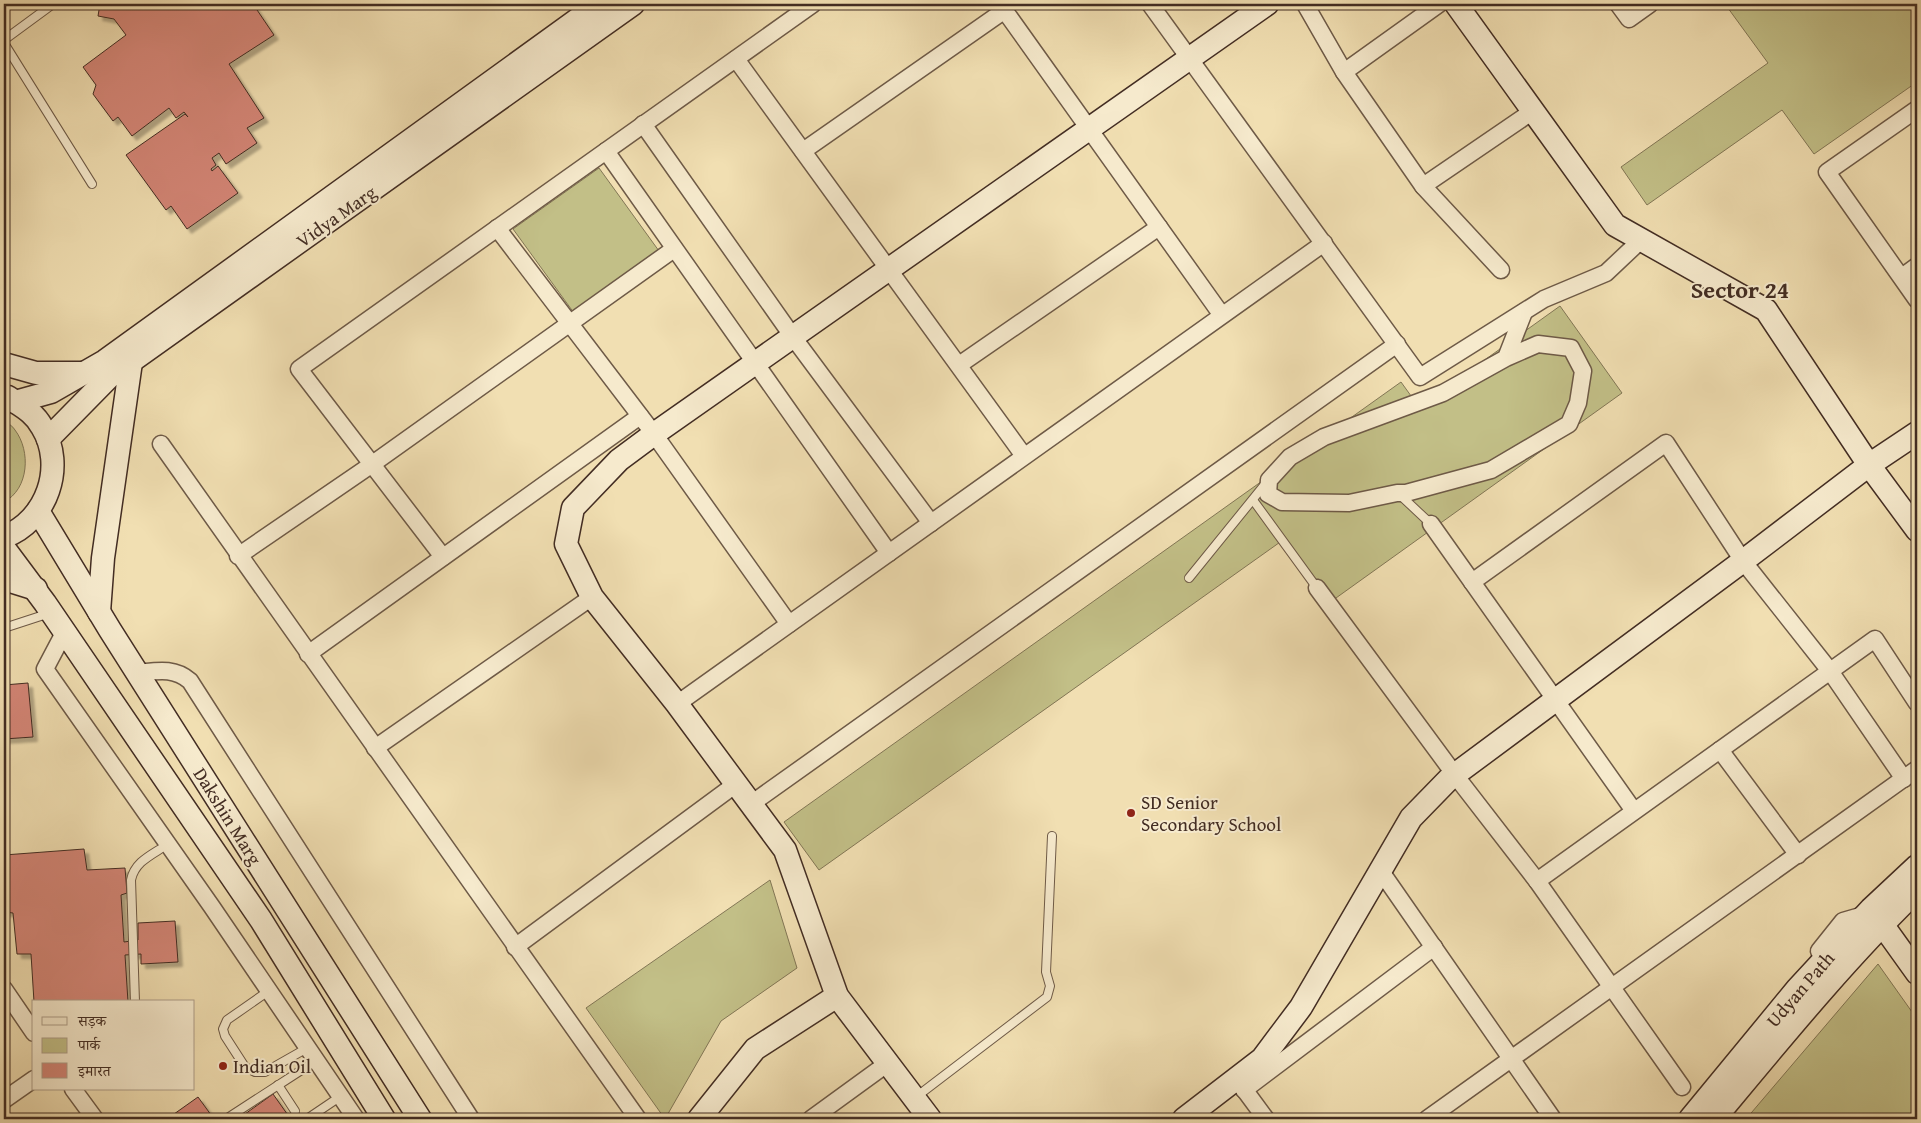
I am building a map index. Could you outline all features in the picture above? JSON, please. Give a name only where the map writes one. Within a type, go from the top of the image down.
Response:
[{"type":"main road","name":"Vidya Marg","points":[[9,398],[51,392],[105,361],[599,4]]},
{"type":"main road","name":"Vidya Marg","points":[[48,439],[109,377],[633,4]]},
{"type":"main road","points":[[930,1119],[838,996],[785,850],[677,704],[592,597],[566,544],[573,508],[618,460],[1267,4]]},
{"type":"main road","points":[[1456,4],[1615,225],[1766,310],[1869,465],[1917,530]]},
{"type":"main road","points":[[99,612],[104,558],[131,362]]},
{"type":"main road","points":[[4,364],[36,373],[83,373]]},
{"type":"main road","points":[[4,536],[19,529],[38,511],[47,495],[52,476],[53,458],[48,439],[34,416],[24,406],[9,398]]},
{"type":"main road","points":[[1184,1119],[1240,1084],[1262,1059],[1301,1006],[1411,818],[1455,775],[1869,465],[1917,433]]},
{"type":"main road","name":"Dakshin Marg","points":[[38,511],[137,673],[420,1119]]},
{"type":"main road","name":"Dakshin Marg","points":[[4,548],[36,589],[261,920],[384,1119]]},
{"type":"main road","points":[[4,579],[36,589]]},
{"type":"main road","name":"Udyan Path","points":[[1714,1119],[1810,1003],[1874,916],[1917,866]]},
{"type":"main road","name":"Udyan Path","points":[[1690,1119],[1797,989],[1874,916],[1917,890]]},
{"type":"main road","points":[[1874,916],[1917,973]]},
{"type":"main road","points":[[699,1119],[755,1049],[838,996]]},
{"type":"street","points":[[443,558],[299,369],[813,4]]},
{"type":"street","points":[[1150,4],[1420,378],[1544,300],[1606,273],[1641,240]]},
{"type":"street","points":[[1305,4],[1344,72],[1423,186],[1501,270]]},
{"type":"street","points":[[1344,72],[1439,4]]},
{"type":"street","points":[[1618,4],[1629,19],[1650,4]]},
{"type":"street","points":[[803,151],[1002,7],[1221,314]]},
{"type":"street","points":[[736,59],[1024,456]]},
{"type":"street","points":[[1917,109],[1827,172],[1917,300]]},
{"type":"street","points":[[1423,186],[1533,111]]},
{"type":"street","points":[[643,124],[793,337],[930,523]]},
{"type":"street","points":[[606,151],[889,553]]},
{"type":"street","points":[[959,365],[1159,227]]},
{"type":"street","points":[[497,228],[654,434],[789,624]]},
{"type":"street","points":[[677,704],[1221,314],[1324,243]]},
{"type":"street","points":[[238,556],[371,465],[674,249]]},
{"type":"street","points":[[1902,277],[1917,266]]},
{"type":"street","points":[[1506,358],[1524,312]]},
{"type":"street","points":[[751,804],[1397,344]]},
{"type":"street","points":[[1538,344],[1571,348],[1583,371],[1578,403],[1569,424],[1491,470],[1406,493],[1397,493],[1349,503],[1282,502],[1268,494],[1269,480],[1290,457],[1324,437],[1443,393],[1506,358],[1538,344]]},
{"type":"street","points":[[308,654],[640,416]]},
{"type":"street","points":[[1472,582],[1666,443],[1743,561],[1830,671],[1904,779]]},
{"type":"street","points":[[161,444],[238,556],[638,1119]]},
{"type":"street","points":[[1431,524],[1634,811]]},
{"type":"street","points":[[1317,588],[1455,775],[1537,881],[1682,1087]]},
{"type":"street","points":[[375,748],[592,597]]},
{"type":"street","points":[[58,622],[44,670],[270,990],[356,1119]]},
{"type":"street","points":[[1537,881],[1875,639],[1917,703]]},
{"type":"street","points":[[137,673],[173,671],[180,673],[190,680],[471,1119]]},
{"type":"street","points":[[1720,750],[1798,854]]},
{"type":"street","points":[[1427,1119],[1917,769]]},
{"type":"street","points":[[516,947],[736,784]]},
{"type":"street","points":[[1380,870],[1553,1119]]},
{"type":"street","points":[[1678,1119],[1844,921],[1874,916]]},
{"type":"street","points":[[1266,1119],[1240,1084],[1434,947]]},
{"type":"street","points":[[4,989],[32,1030]]},
{"type":"street","points":[[811,1119],[888,1063]]},
{"type":"street","points":[[4,1100],[32,1080]]},
{"type":"street","points":[[75,1090],[95,1119]]},
{"type":"lane","points":[[53,4],[4,41],[92,184]]},
{"type":"lane","points":[[1189,578],[1269,480]]},
{"type":"lane","points":[[1397,493],[1431,524]]},
{"type":"lane","points":[[1253,500],[1317,588]]},
{"type":"lane","points":[[4,628],[58,622]]},
{"type":"lane","points":[[915,1098],[1047,997],[1050,986],[1046,972],[1052,836]]},
{"type":"lane","points":[[135,1000],[131,880],[133,870],[138,863],[168,844]]},
{"type":"lane","points":[[270,990],[227,1020],[223,1029],[224,1036],[245,1067],[255,1072],[265,1072],[313,1054]]},
{"type":"lane","points":[[226,1119],[278,1085],[313,1054]]},
{"type":"lane","points":[[278,1085],[294,1111]]},
{"type":"lane","points":[[307,1119],[341,1096]]},
{"type":"green space","points":[[1725,4],[1917,4],[1917,82],[1814,154],[1782,110],[1647,205],[1621,167],[1768,63]]},
{"type":"green space","points":[[599,168],[659,251],[574,313],[513,229]]},
{"type":"green space","points":[[1560,306],[1622,393],[1329,603],[1283,540],[819,870],[784,822],[1401,382],[1419,407]]},
{"type":"green space","points":[[4,420],[14,429],[24,448],[25,469],[19,488],[4,502]]},
{"type":"green space","points":[[770,880],[797,968],[721,1021],[665,1119],[586,1008]]},
{"type":"green space","points":[[1878,964],[1917,1019],[1917,1119],[1746,1119]]},
{"type":"building","points":[[100,4],[253,4],[274,35],[229,64],[264,118],[247,128],[257,143],[226,164],[219,153],[212,158],[216,165],[211,169],[212,171],[218,166],[238,193],[187,229],[171,206],[166,210],[126,155],[185,114],[188,117],[184,112],[176,118],[169,108],[132,136],[118,117],[113,121],[93,94],[96,85],[83,67],[126,35],[114,19],[98,16]]},
{"type":"building","points":[[28,683],[33,737],[4,739],[4,685]]},
{"type":"building","points":[[84,849],[87,870],[125,868],[127,893],[121,895],[124,942],[138,940],[138,923],[175,921],[178,962],[141,964],[141,954],[125,955],[128,1000],[34,1000],[31,954],[17,954],[13,913],[5,912],[4,855]]},
{"type":"building","points":[[273,1094],[290,1118],[238,1119]]},
{"type":"building","points":[[198,1097],[214,1119],[167,1119]]},
{"type":"place","name":"SD Senior Secondary School","points":[[1131,813]]},
{"type":"place","name":"Indian Oil","points":[[223,1066]]},
{"type":"district","name":"Sector 24","points":[[1740,289]]}]
